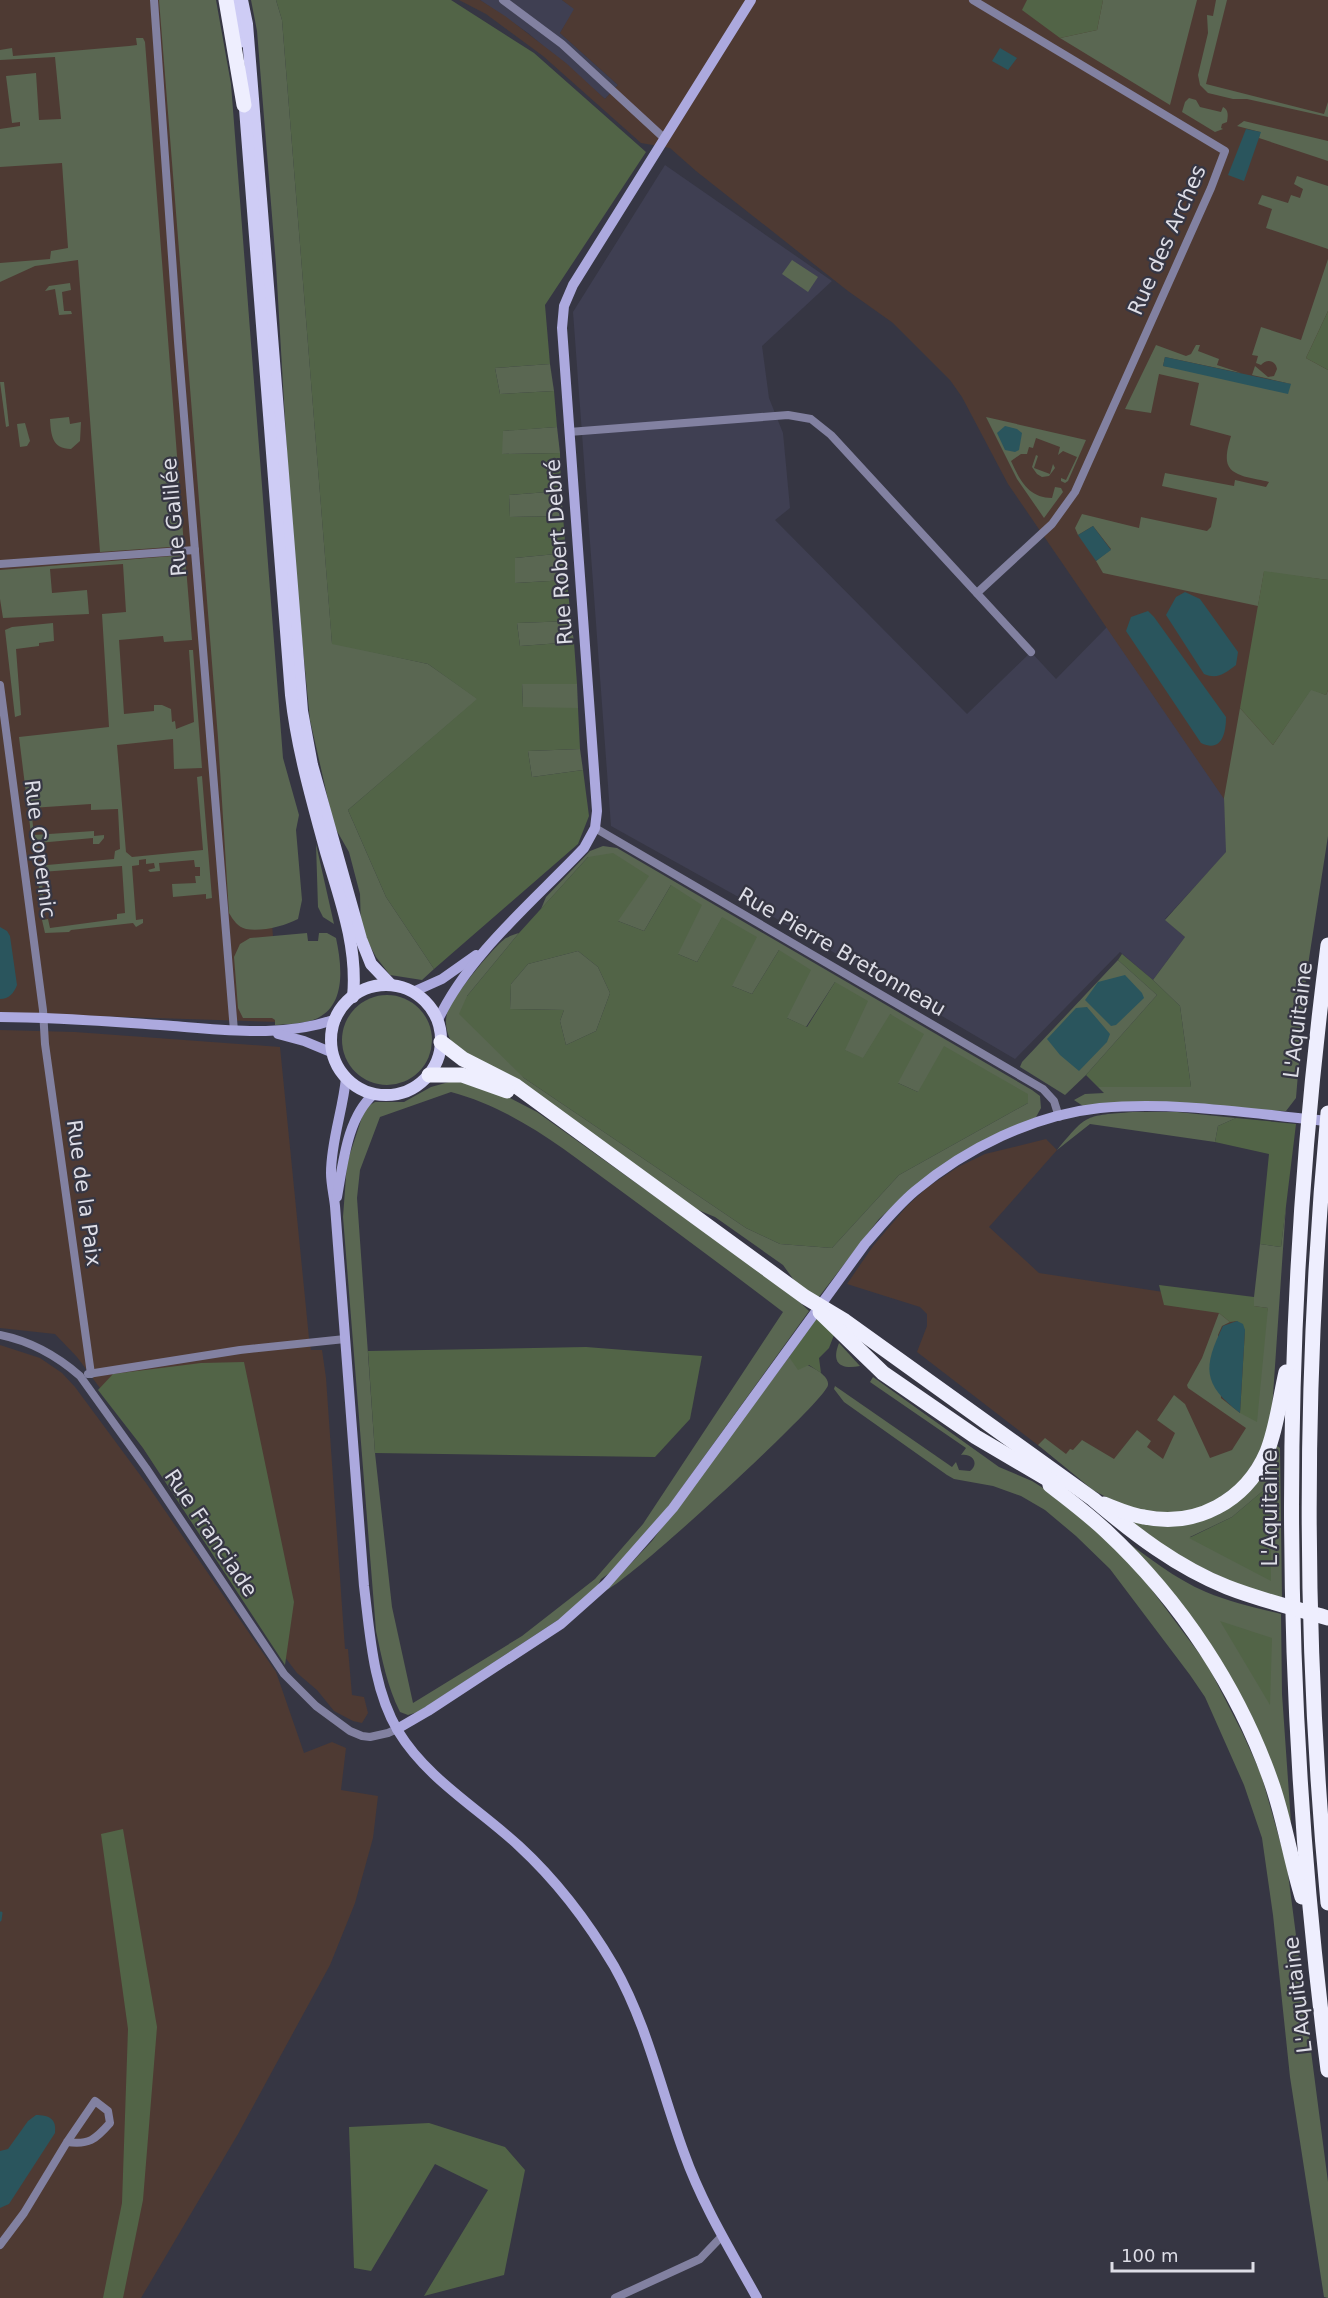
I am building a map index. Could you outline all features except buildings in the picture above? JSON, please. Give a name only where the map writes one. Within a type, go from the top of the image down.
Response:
[{"type":"highway","points":[[226,0],[244,105]]},
{"type":"highway","name":"L'Aquitaine","points":[[1328,945],[1306,1149],[1294,1340],[1290,1506],[1293,1652],[1301,1799],[1311,1922],[1328,2070]]},
{"type":"highway","points":[[441,1042],[454,1054],[516,1086],[810,1300],[862,1333],[1094,1499],[1120,1522],[1181,1565],[1228,1588],[1328,1623]]},
{"type":"highway","points":[[429,1075],[462,1075],[473,1078],[545,1108]]},
{"type":"highway","name":"L'Aquitaine","points":[[1328,1113],[1320,1213],[1311,1411],[1310,1558],[1314,1713],[1328,1903]]},
{"type":"highway","points":[[810,1300],[865,1358],[883,1373],[976,1437],[1061,1487],[1178,1569],[1219,1589],[1328,1618]]},
{"type":"highway","points":[[1094,1499],[1136,1516],[1170,1520],[1208,1512],[1234,1497],[1255,1474],[1268,1449],[1294,1340]]},
{"type":"highway","points":[[1038,1475],[1092,1518],[1142,1567],[1179,1612],[1216,1667],[1247,1725],[1269,1777],[1284,1823],[1294,1871],[1311,1922]]},
{"type":"highway","points":[[1314,1713],[1328,1749]]},
{"type":"main road","points":[[234,0],[244,71],[244,105],[292,704],[303,768],[350,940],[354,971],[353,997]]},
{"type":"main road","points":[[242,0],[247,24],[302,711],[312,765],[361,939],[372,964],[391,985]]},
{"type":"main road","points":[[391,985],[413,992],[431,1009],[438,1020],[441,1042],[436,1065],[418,1085],[404,1092],[389,1095],[374,1094],[359,1088],[346,1078],[333,1053],[331,1041],[336,1018],[353,997],[364,990],[391,985]]},
{"type":"street","name":"Rue Galilée","points":[[154,0],[178,342],[234,1030]]},
{"type":"street","points":[[503,0],[562,44],[664,138]]},
{"type":"street","name":"Rue Robert Debré","points":[[595,828],[597,811],[562,328],[567,295],[751,0]]},
{"type":"street","name":"Rue des Arches","points":[[973,0],[1225,151],[1211,188],[1075,492],[1060,515],[1039,537],[977,593]]},
{"type":"street","points":[[569,432],[788,415],[811,419],[831,435],[1030,652]]},
{"type":"street","points":[[0,564],[195,550]]},
{"type":"street","name":"Rue Copernic","points":[[0,685],[43,1017]]},
{"type":"street","points":[[438,1020],[453,991],[486,948],[584,848],[595,828]]},
{"type":"street","name":"Rue Pierre Bretonneau","points":[[595,828],[1043,1089],[1054,1101],[1059,1117]]},
{"type":"street","points":[[413,992],[442,979],[486,948]]},
{"type":"street","points":[[0,1017],[43,1017],[269,1032],[304,1041],[333,1053]]},
{"type":"street","name":"Rue de la Paix","points":[[43,1017],[91,1374]]},
{"type":"street","points":[[269,1032],[317,1025],[336,1018]]},
{"type":"street","points":[[346,1078],[343,1107],[332,1156],[331,1176],[368,1622],[383,1697],[397,1729],[421,1761],[438,1779],[498,1827],[536,1862],[567,1897],[594,1933],[616,1969],[632,2002],[684,2154],[722,2236],[757,2298]]},
{"type":"street","points":[[335,1206],[344,1159],[358,1115],[364,1104],[374,1094]]},
{"type":"street","points":[[397,1729],[561,1624],[597,1593],[673,1508],[832,1287],[887,1218],[930,1179],[976,1150],[1026,1127],[1100,1108],[1155,1107],[1328,1121]]},
{"type":"street","name":"Rue Franciade","points":[[0,1335],[40,1349],[68,1365],[80,1376],[284,1674],[316,1706],[350,1731],[362,1736],[370,1737],[397,1729]]},
{"type":"street","points":[[80,1376],[240,1350],[345,1339]]},
{"type":"street","points":[[0,2245],[24,2213],[67,2142],[96,2102],[108,2111],[110,2123],[99,2136],[83,2144],[67,2142]]},
{"type":"street","points":[[615,2298],[700,2259],[722,2236]]},
{"type":"shaded area","points":[[0,0],[202,0],[279,1022],[0,1013]]},
{"type":"shaded area","points":[[159,0],[216,0],[231,84],[283,758],[299,815],[296,830],[302,900],[298,919],[266,929],[243,928],[229,913],[218,738]]},
{"type":"shaded area","points":[[251,0],[276,0],[282,20],[332,643],[428,664],[478,699],[348,810],[386,897],[434,969],[422,980],[390,975],[376,957],[361,929],[360,894],[349,852],[334,826],[310,720],[292,539],[276,265],[257,31]]},
{"type":"shaded area","points":[[276,0],[451,0],[534,53],[646,152],[545,305],[550,364],[495,368],[500,394],[554,391],[557,427],[503,431],[502,454],[560,453],[561,491],[509,495],[510,517],[563,516],[566,553],[515,558],[515,583],[567,580],[571,621],[517,623],[520,646],[574,642],[577,684],[522,684],[523,707],[578,708],[580,749],[528,751],[532,777],[583,770],[589,816],[578,844],[434,969],[386,897],[348,810],[477,699],[428,664],[332,644],[282,20]]},
{"type":"shaded area","points":[[459,0],[480,0],[505,16],[566,63],[605,99],[618,85],[560,33],[574,9],[562,0],[1328,0],[1328,750],[1257,847],[1008,484],[962,397],[950,380],[893,323],[848,291],[670,148],[641,143],[543,56],[486,14]]},
{"type":"shaded area","points":[[480,0],[562,0],[575,9],[560,33],[618,85],[605,99],[528,33]]},
{"type":"shaded area","points":[[1027,0],[1103,0],[1097,30],[1060,38],[1022,10]]},
{"type":"shaded area","points":[[1103,0],[1197,0],[1170,105],[1060,38],[1097,30]]},
{"type":"shaded area","points":[[1216,0],[1227,0],[1206,84],[1324,114],[1328,102],[1328,117],[1208,93],[1200,85],[1198,75],[1208,33],[1207,15],[1213,16]]},
{"type":"shaded area","points":[[136,38],[143,38],[145,42],[184,546],[100,552],[78,260],[35,266],[0,282],[0,263],[50,259],[51,251],[68,248],[62,163],[0,167],[0,129],[20,126],[20,122],[12,123],[6,76],[36,73],[39,120],[61,119],[55,57],[0,60],[0,50],[12,48],[13,56],[129,46],[137,45]]},
{"type":"shaded area","points":[[1000,48],[1017,58],[1008,70],[992,61]]},
{"type":"shaded area","points":[[1189,98],[1196,100],[1200,107],[1221,112],[1223,107],[1225,108],[1228,118],[1227,122],[1222,124],[1223,129],[1215,132],[1182,112]]},
{"type":"shaded area","points":[[1244,121],[1328,141],[1328,161],[1259,138],[1260,132],[1237,126]]},
{"type":"shaded area","points":[[1246,129],[1261,132],[1244,181],[1228,175]]},
{"type":"shaded area","points":[[665,165],[832,281],[762,346],[769,398],[783,433],[790,508],[775,520],[967,714],[1031,652],[1056,679],[1107,627],[1224,798],[1227,852],[1165,919],[1185,937],[1153,980],[1120,952],[1015,1059],[760,909],[611,826],[573,312]]},
{"type":"shaded area","points":[[1297,176],[1328,186],[1328,249],[1266,228],[1272,209],[1258,204],[1262,195],[1288,203],[1291,195],[1300,198],[1303,189],[1294,184]]},
{"type":"shaded area","points":[[1328,259],[1328,311],[1306,358],[1328,370],[1328,580],[1264,572],[1258,606],[1103,573],[1096,561],[1111,549],[1093,526],[1078,535],[1075,528],[1082,514],[1139,528],[1141,517],[1207,531],[1211,527],[1217,498],[1162,486],[1165,473],[1234,486],[1235,480],[1266,487],[1269,482],[1238,474],[1229,467],[1227,455],[1231,436],[1190,425],[1199,383],[1159,374],[1151,413],[1125,409],[1156,345],[1186,356],[1191,354],[1196,345],[1200,345],[1198,351],[1219,359],[1217,365],[1241,373],[1165,357],[1163,366],[1291,384],[1252,375],[1255,366],[1268,377],[1274,376],[1277,369],[1271,361],[1261,365],[1256,363],[1258,356],[1252,355],[1261,327],[1301,340]]},
{"type":"shaded area","points":[[792,260],[818,277],[808,292],[782,274]]},
{"type":"shaded area","points":[[70,283],[71,290],[62,292],[64,311],[71,311],[72,314],[59,315],[55,289],[45,291],[49,286]]},
{"type":"shaded area","points":[[1328,311],[1328,370],[1306,358]]},
{"type":"shaded area","points":[[1165,357],[1291,384],[1288,394],[1163,366]]},
{"type":"shaded area","points":[[550,364],[554,391],[500,394],[495,368]]},
{"type":"shaded area","points":[[0,382],[4,382],[9,426],[6,427]]},
{"type":"shaded area","points":[[69,417],[70,424],[81,422],[80,441],[71,449],[56,444],[52,436],[50,419]]},
{"type":"shaded area","points":[[986,417],[1086,440],[1068,481],[1065,483],[1061,481],[1061,478],[1066,480],[1077,457],[1063,451],[1058,455],[1060,447],[1036,438],[1033,448],[1029,447],[1027,454],[1021,454],[1011,461],[1031,492],[1052,498],[1055,487],[1061,488],[1063,492],[1044,518],[1017,479]]},
{"type":"shaded area","points":[[25,423],[30,441],[27,446],[20,447],[17,424]]},
{"type":"shaded area","points":[[1005,426],[1022,433],[1019,450],[1015,452],[1005,450],[997,433]]},
{"type":"shaded area","points":[[557,427],[560,453],[502,454],[502,431]]},
{"type":"shaded area","points":[[1036,455],[1038,456],[1034,468],[1050,474],[1053,464],[1055,468],[1049,476],[1042,477],[1032,467]]},
{"type":"shaded area","points":[[561,491],[563,516],[510,517],[509,495]]},
{"type":"shaded area","points":[[1093,526],[1111,550],[1096,561],[1078,535]]},
{"type":"shaded area","points":[[566,553],[567,580],[515,583],[515,558]]},
{"type":"shaded area","points":[[185,555],[192,640],[164,642],[163,636],[119,640],[124,714],[154,711],[154,705],[162,705],[171,709],[172,722],[175,721],[176,729],[194,722],[189,650],[193,650],[202,768],[174,769],[173,739],[117,745],[126,852],[132,857],[203,850],[197,777],[202,776],[212,898],[206,899],[206,894],[173,897],[172,884],[196,883],[195,876],[200,876],[200,867],[195,867],[194,860],[159,863],[160,871],[150,872],[148,870],[155,868],[154,863],[146,864],[146,859],[139,860],[139,865],[132,866],[136,920],[143,919],[143,923],[136,927],[133,923],[45,933],[42,920],[48,919],[50,928],[117,919],[117,914],[125,913],[122,866],[41,872],[44,902],[51,901],[52,903],[47,905],[47,911],[42,911],[36,866],[114,859],[115,851],[120,849],[118,809],[91,810],[91,804],[31,808],[34,835],[94,831],[94,836],[104,835],[99,844],[93,844],[93,838],[38,843],[37,849],[33,850],[19,737],[109,727],[102,614],[126,612],[123,564],[50,569],[52,593],[87,590],[89,614],[3,618],[0,599],[0,570]]},
{"type":"shaded area","points":[[1264,571],[1328,580],[1328,690],[1326,695],[1311,690],[1273,745],[1240,708]]},
{"type":"shaded area","points":[[1185,592],[1200,599],[1238,652],[1236,665],[1221,675],[1204,674],[1166,615],[1176,597]]},
{"type":"shaded area","points":[[1148,611],[1226,717],[1225,730],[1218,744],[1213,746],[1201,743],[1126,631],[1131,617]]},
{"type":"shaded area","points":[[571,621],[574,642],[520,646],[517,623]]},
{"type":"shaded area","points":[[53,623],[54,641],[39,643],[39,646],[16,649],[21,715],[15,717],[5,630],[12,627]]},
{"type":"shaded area","points":[[522,683],[577,684],[578,708],[523,708]]},
{"type":"shaded area","points":[[1311,689],[1326,695],[1328,690],[1328,836],[1306,978],[1296,1098],[1286,1111],[1083,1106],[1074,1100],[1085,1094],[1104,1093],[1098,1087],[1191,1087],[1180,1006],[1153,980],[1185,937],[1165,920],[1226,852],[1224,798],[1240,708],[1273,745]]},
{"type":"shaded area","points":[[580,749],[583,770],[532,777],[528,751]]},
{"type":"shaded area","points":[[316,844],[334,924],[323,917],[318,907]]},
{"type":"shaded area","points":[[603,846],[617,848],[1032,1090],[1040,1096],[1041,1108],[1036,1117],[916,1185],[879,1219],[818,1298],[796,1283],[783,1265],[715,1217],[691,1207],[456,1049],[447,1031],[448,1010],[465,984],[500,943],[519,933],[467,996],[524,1078],[746,1228],[780,1244],[832,1248],[899,1175],[1028,1103],[918,1092],[898,1083],[891,1014],[863,1059],[844,1050],[835,982],[806,1027],[787,1018],[779,950],[752,994],[732,986],[722,918],[697,962],[678,954],[671,885],[644,931],[618,921],[588,857],[541,909],[546,897],[590,851]]},
{"type":"shaded area","points":[[613,853],[649,876],[618,921],[644,931],[671,885],[702,905],[678,954],[697,962],[722,917],[757,937],[732,986],[752,994],[779,950],[811,970],[787,1018],[807,1027],[835,982],[868,1001],[845,1050],[863,1058],[890,1014],[924,1034],[898,1083],[918,1092],[944,1046],[1028,1094],[1028,1103],[899,1175],[832,1248],[780,1244],[746,1228],[524,1078],[459,1014],[467,996],[519,933],[588,857]],"holes":[[[578,951],[598,967],[610,993],[596,1031],[566,1045],[560,1021],[564,1010],[510,1009],[511,984],[528,964]]]},
{"type":"shaded area","points":[[0,927],[10,936],[17,985],[11,995],[0,999]]},
{"type":"shaded area","points":[[307,933],[308,941],[318,941],[319,933],[327,933],[336,938],[340,961],[340,985],[332,1006],[313,1020],[299,1023],[275,1025],[275,1020],[272,1018],[243,1018],[238,1008],[234,957],[240,944],[250,938]]},
{"type":"shaded area","points":[[578,951],[598,967],[610,993],[596,1031],[566,1045],[560,1021],[564,1010],[510,1009],[511,984],[528,964]]},
{"type":"shaded area","points":[[1122,954],[1180,1006],[1191,1087],[1098,1087],[1086,1075],[1157,995],[1118,960]]},
{"type":"shaded area","points":[[1118,960],[1157,995],[1086,1075],[1065,1095],[1020,1067],[1022,1062]]},
{"type":"shaded area","points":[[1125,975],[1144,998],[1116,1025],[1111,1026],[1085,1000],[1098,982]]},
{"type":"shaded area","points":[[387,995],[404,999],[419,1008],[428,1023],[432,1040],[428,1057],[419,1072],[404,1081],[387,1085],[370,1081],[355,1072],[346,1057],[342,1040],[346,1023],[355,1008],[370,999]]},
{"type":"shaded area","points":[[1087,1007],[1110,1034],[1107,1042],[1079,1071],[1060,1055],[1047,1039],[1076,1008]]},
{"type":"shaded area","points":[[0,1030],[75,1032],[280,1047],[309,1338],[311,1350],[322,1350],[326,1378],[345,1649],[348,1649],[352,1695],[364,1697],[368,1713],[362,1723],[334,1711],[317,1690],[297,1673],[131,1430],[77,1357],[55,1334],[0,1328]]},
{"type":"shaded area","points":[[456,1080],[508,1097],[537,1112],[791,1294],[809,1311],[662,1515],[611,1572],[601,1579],[597,1587],[570,1612],[418,1712],[408,1715],[400,1712],[392,1692],[376,1631],[343,1217],[347,1163],[365,1108],[375,1102],[404,1102],[431,1087]],"holes":[[[451,1092],[474,1099],[518,1120],[558,1145],[783,1312],[643,1524],[595,1579],[522,1636],[413,1703],[392,1607],[375,1453],[357,1198],[360,1170],[380,1117]]]},
{"type":"shaded area","points":[[1177,1112],[1236,1118],[1218,1126],[1215,1142],[1090,1124],[1057,1150],[1075,1129],[1089,1119],[1105,1114]]},
{"type":"shaded area","points":[[1236,1118],[1296,1124],[1281,1247],[1260,1244],[1269,1154],[1215,1142],[1218,1126]]},
{"type":"shaded area","points":[[1046,1139],[1057,1150],[989,1227],[1039,1273],[1268,1308],[1257,1445],[1100,1493],[917,1352],[927,1326],[927,1314],[920,1307],[847,1284],[873,1246],[907,1206],[928,1187],[958,1167],[985,1154]]},
{"type":"shaded area","points":[[1286,1205],[1272,1410],[1263,1447],[1242,1481],[1205,1508],[1174,1515],[1147,1513],[1119,1504],[1093,1490],[1038,1445],[1045,1438],[1066,1454],[1082,1440],[1114,1459],[1137,1430],[1151,1441],[1147,1447],[1163,1459],[1175,1433],[1157,1420],[1174,1395],[1185,1404],[1210,1458],[1232,1450],[1246,1428],[1188,1388],[1187,1385],[1202,1358],[1219,1313],[1230,1322],[1222,1326],[1218,1335],[1221,1398],[1240,1413],[1268,1308],[1253,1306],[1260,1244],[1281,1247]]},
{"type":"shaded area","points":[[1159,1285],[1254,1297],[1254,1306],[1268,1308],[1257,1422],[1240,1413],[1245,1330],[1237,1321],[1230,1322],[1219,1313],[1164,1305]]},
{"type":"shaded area","points":[[817,1317],[834,1335],[829,1348],[819,1358],[821,1373],[809,1365],[798,1370],[789,1357]]},
{"type":"shaded area","points":[[1237,1321],[1243,1324],[1245,1330],[1240,1413],[1218,1393],[1210,1374],[1212,1353],[1223,1326]]},
{"type":"shaded area","points":[[839,1343],[860,1366],[847,1367],[839,1363],[836,1356]]},
{"type":"shaded area","points":[[0,1345],[40,1358],[62,1373],[75,1387],[146,1483],[276,1672],[304,1753],[332,1742],[346,1748],[341,1790],[378,1796],[373,1838],[355,1903],[330,1965],[238,2134],[141,2298],[0,2298]]},
{"type":"shaded area","points":[[586,1347],[702,1356],[690,1419],[655,1457],[375,1453],[368,1351]]},
{"type":"shaded area","points":[[789,1357],[819,1371],[827,1380],[828,1385],[819,1398],[685,1527],[606,1590],[652,1541]]},
{"type":"shaded area","points":[[244,1362],[294,1602],[285,1665],[143,1448],[98,1390],[113,1374],[201,1363]]},
{"type":"shaded area","points":[[873,1377],[999,1467],[1032,1481],[1059,1498],[1105,1539],[1137,1570],[1207,1664],[1242,1732],[1261,1774],[1287,1866],[1328,2182],[1328,2298],[1324,2297],[1290,2077],[1273,1915],[1262,1838],[1244,1785],[1205,1697],[1110,1569],[1045,1510],[1021,1496],[993,1486],[954,1479],[947,1475],[844,1402],[834,1389],[835,1386],[952,1467],[956,1462],[959,1470],[970,1471],[973,1468],[973,1459],[961,1455],[966,1448],[870,1382]]},
{"type":"shaded area","points":[[1276,1445],[1280,1448],[1282,1600],[1244,1588],[1170,1552],[1126,1519],[1154,1524],[1196,1523],[1232,1504]],"holes":[[[1270,1485],[1271,1580],[1190,1537],[1232,1517]]]},
{"type":"shaded area","points":[[1271,1484],[1271,1581],[1189,1538],[1232,1517]]},
{"type":"shaded area","points":[[1120,1537],[1195,1587],[1234,1602],[1281,1614],[1282,1694],[1291,1823],[1237,1697]]},
{"type":"shaded area","points":[[1220,1621],[1272,1638],[1270,1705]]},
{"type":"shaded area","points":[[123,1829],[157,2027],[143,2200],[123,2298],[103,2298],[122,2203],[128,2029],[101,1834]]},
{"type":"shaded area","points":[[36,2115],[51,2118],[55,2124],[55,2133],[9,2204],[0,2208],[0,2151],[8,2149],[28,2121]]},
{"type":"shaded area","points":[[429,2123],[505,2147],[525,2170],[504,2275],[424,2296],[488,2190],[435,2164],[371,2271],[354,2268],[349,2127]]},
{"type":"waterway","points":[[0,1920],[1,1913]]}]
